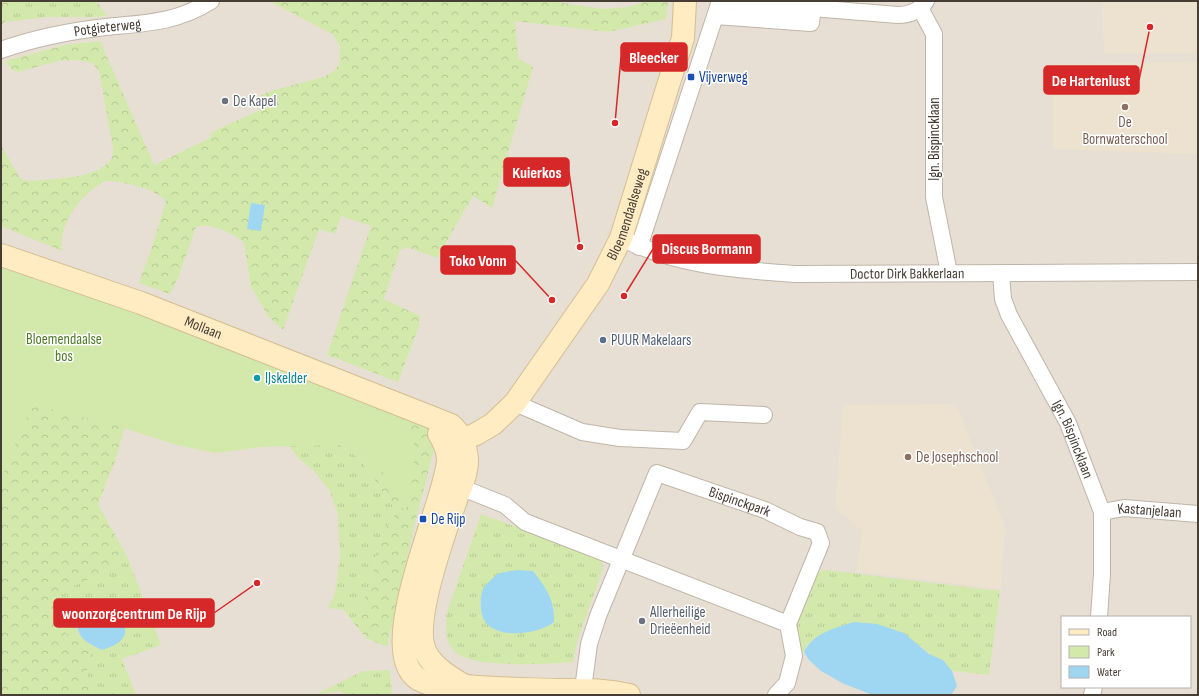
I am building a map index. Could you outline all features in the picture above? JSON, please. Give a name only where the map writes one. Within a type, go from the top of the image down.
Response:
[{"type":"street","name":"Potgieterweg","points":[[1,50],[32,39],[72,32],[153,23],[195,11],[211,1]]},
{"type":"street","name":"Bloemendaalseweg","points":[[630,243],[683,38],[685,1]]},
{"type":"street","name":"Bloemendaalseweg","points":[[454,444],[493,424],[515,403],[598,284],[630,243],[720,1]]},
{"type":"street","points":[[724,1],[898,15],[904,15],[923,5]]},
{"type":"street","name":"Ign. Bispincklaan","points":[[923,5],[934,34],[934,197],[949,273]]},
{"type":"street","points":[[715,16],[811,23],[813,7]]},
{"type":"street","name":"Doctor Dirk Bakkerlaan","points":[[630,243],[682,260],[737,270],[795,274],[1198,272]]},
{"type":"street","name":"Mollaan","points":[[1,255],[141,303],[451,425],[458,431],[454,444]]},
{"type":"street","name":"Ign. Bispincklaan","points":[[1001,273],[1003,300],[1009,315],[1068,423],[1102,512],[1102,574],[1099,616]]},
{"type":"street","points":[[515,403],[582,432],[624,438],[683,441],[700,412],[764,415]]},
{"type":"street","points":[[422,689],[406,659],[403,641],[404,621],[417,568],[447,471],[447,452],[454,444],[467,460],[439,553],[422,625],[424,648],[429,657],[441,671],[465,686]]},
{"type":"street","name":"Bispinckpark","points":[[583,689],[589,644],[598,616],[657,473],[765,510],[800,527],[816,532],[821,543],[788,624]]},
{"type":"street","points":[[460,487],[505,505],[525,522],[788,624],[794,656],[787,683],[776,695]]},
{"type":"street","name":"Kastanjelaan","points":[[1102,512],[1124,508],[1198,514]]},
{"type":"street","points":[[422,689],[429,657]]},
{"type":"street","points":[[422,689],[443,686],[557,692],[583,689],[608,690],[629,695]]},
{"type":"shaded area","points":[[1,1],[1198,1],[1198,695],[1,695]]},
{"type":"shaded area","points":[[1102,1],[1198,1],[1198,53],[1104,54]]},
{"type":"shaded area","name":"De Bornwaterschool","points":[[1198,62],[1198,154],[1053,149],[1053,64]]},
{"type":"shaded area","name":"De Josephschool","points":[[956,404],[1005,526],[1001,589],[857,572],[862,531],[835,509],[843,405]]},
{"type":"green space","points":[[1,1],[8,1],[8,11],[5,22],[1,25]]},
{"type":"green space","points":[[8,1],[96,1],[107,15],[100,17],[47,17],[5,22],[8,11]]},
{"type":"green space","points":[[269,1],[550,1],[603,9],[628,7],[648,1],[668,2],[666,19],[608,32],[515,21],[518,58],[533,67],[492,208],[473,196],[437,258],[407,247],[400,250],[384,299],[420,316],[419,326],[398,382],[327,355],[371,226],[341,216],[335,234],[319,229],[283,330],[268,316],[251,287],[244,243],[221,229],[208,226],[196,227],[178,278],[170,294],[139,283],[166,201],[161,196],[146,189],[120,182],[105,181],[96,187],[87,194],[73,210],[64,230],[62,251],[1,226],[1,145],[20,178],[30,181],[87,174],[98,170],[107,164],[113,154],[99,71],[92,63],[77,60],[58,61],[18,72],[11,69],[5,61],[65,45],[100,41],[154,165],[210,138],[212,132],[260,110],[255,98],[274,90],[324,77],[334,71],[339,64],[340,46],[332,34]]},
{"type":"green space","points":[[1,256],[422,421],[436,436],[435,446],[415,523],[387,647],[366,638],[353,622],[372,578],[381,530],[395,520],[392,505],[359,458],[340,445],[128,416],[115,461],[98,504],[127,556],[112,569],[62,591],[57,609],[60,624],[68,636],[83,639],[94,646],[87,670],[89,688],[92,695],[1,695]]},
{"type":"green space","name":"Bloemendaalse bos","points":[[1,260],[369,403],[414,438],[414,473],[405,513],[387,475],[340,445],[261,447],[215,453],[177,445],[117,426],[32,404],[1,479]]},
{"type":"green space","points":[[284,438],[340,445],[359,458],[392,505],[395,520],[381,530],[372,578],[353,622],[344,610],[328,608],[335,593],[340,556],[338,514],[329,490],[314,471],[297,457]]},
{"type":"green space","points":[[481,514],[601,558],[603,569],[578,638],[573,662],[510,664],[476,661],[462,657],[454,651],[449,643],[446,616]],"holes":[[[497,575],[546,589],[554,609],[554,623],[481,608],[483,589]]]},
{"type":"green space","points":[[127,556],[161,645],[122,659],[136,695],[92,695],[87,676],[89,659],[94,646],[102,650],[113,612],[97,607],[86,607],[76,628],[83,639],[68,636],[58,619],[57,604],[61,591],[112,569]]},
{"type":"green space","points":[[826,570],[1000,591],[989,675],[952,671],[944,663],[919,645],[808,643],[804,652],[796,653],[792,637],[800,600],[817,572]]},
{"type":"green space","points":[[390,670],[392,695],[343,695],[342,691],[317,694],[363,671]]},
{"type":"water","points":[[251,203],[265,205],[261,231],[247,229]]},
{"type":"water","points":[[517,570],[533,571],[546,589],[553,607],[554,622],[530,632],[501,632],[493,629],[487,624],[483,617],[481,602],[483,589],[496,575],[503,572]]},
{"type":"water","points":[[87,607],[99,608],[118,617],[123,624],[125,631],[123,638],[115,645],[102,650],[82,638],[78,629],[77,616]]},
{"type":"water","points":[[854,622],[877,624],[904,633],[929,654],[943,660],[952,671],[957,686],[951,695],[873,695],[844,684],[821,671],[809,660],[804,652],[808,646],[813,640],[825,632]]},
{"type":"place","name":"De Hartenlust","points":[[1150,27]]},
{"type":"place","name":"Vijverweg","points":[[691,77]]},
{"type":"place","name":"De Kapel","points":[[225,101]]},
{"type":"place","name":"De Bornwaterschool","points":[[1125,107]]},
{"type":"place","name":"Bleecker","points":[[615,123]]},
{"type":"place","name":"Kuierkos","points":[[580,247]]},
{"type":"place","name":"Discus Bormann","points":[[624,296]]},
{"type":"place","name":"Toko Vonn","points":[[552,300]]},
{"type":"place","name":"PUUR Makelaars","points":[[603,340]]},
{"type":"place","name":"IJskelder","points":[[257,378]]},
{"type":"place","name":"De Josephschool","points":[[908,457]]},
{"type":"place","name":"De Rijp","points":[[423,519]]},
{"type":"place","name":"woonzorgcentrum De Rijp","points":[[257,583]]},
{"type":"place","name":"Allerheilige Drieëenheid","points":[[642,621]]}]
